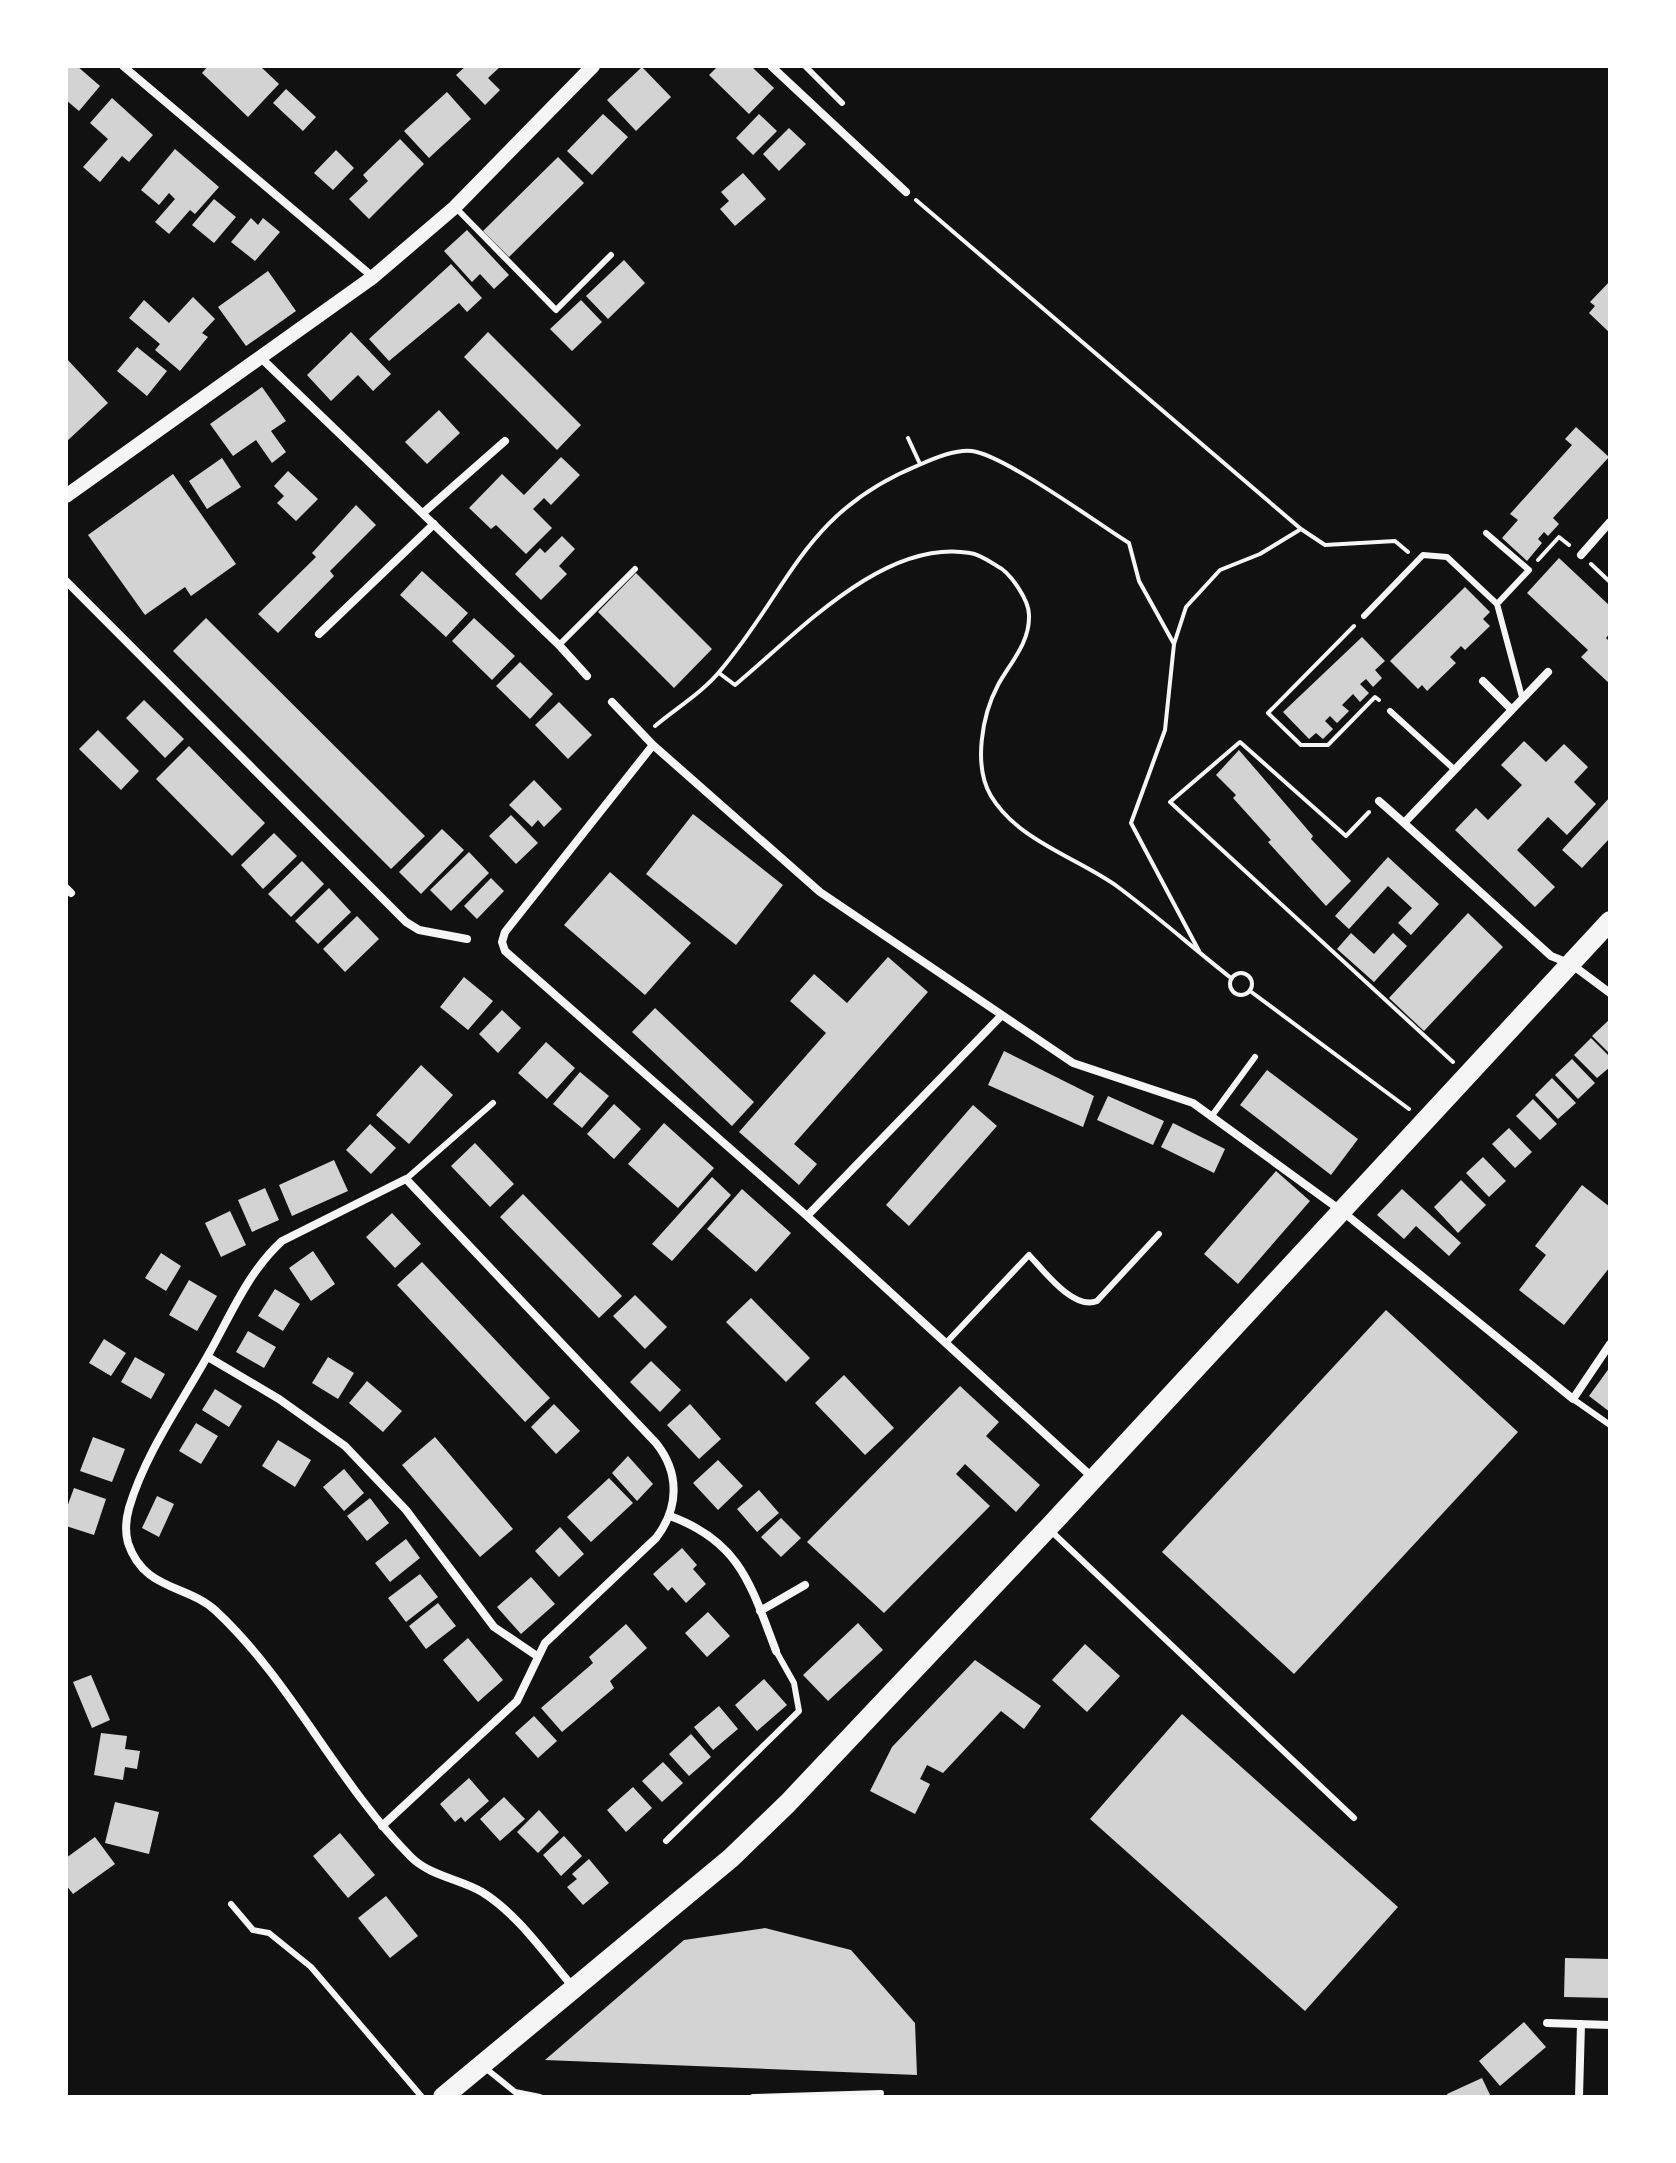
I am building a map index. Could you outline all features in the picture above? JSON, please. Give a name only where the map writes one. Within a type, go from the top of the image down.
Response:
[{"type":"main road","points":[[443,2097],[731,1858],[788,1803],[1343,1212],[1610,921]]},
{"type":"street","points":[[123,66],[373,277]]},
{"type":"street","points":[[66,496],[373,277],[455,207],[593,66]]},
{"type":"street","points":[[771,66],[906,192]]},
{"type":"street","points":[[261,358],[559,645],[587,676]]},
{"type":"street","points":[[423,513],[505,441]]},
{"type":"street","points":[[1581,555],[1610,522]]},
{"type":"street","points":[[319,634],[434,524]]},
{"type":"street","points":[[66,581],[406,922],[419,930],[467,939]]},
{"type":"street","points":[[1404,823],[1548,672]]},
{"type":"street","points":[[1483,681],[1511,709]]},
{"type":"street","points":[[612,702],[653,745],[820,892],[1073,1063],[1193,1103],[1343,1212],[1573,1399],[1610,1344]]},
{"type":"street","points":[[653,745],[505,932],[502,942],[511,959],[807,1216],[1094,1479]]},
{"type":"street","points":[[1379,801],[1551,956],[1571,964],[1610,993]]},
{"type":"street","points":[[807,1216],[1002,1015]]},
{"type":"street","points":[[382,1826],[517,1701],[526,1688],[545,1643],[656,1538],[670,1516],[674,1488],[665,1454],[406,1179],[282,1241],[249,1279],[139,1482],[126,1525],[129,1548],[157,1582],[203,1601],[216,1611],[292,1702],[382,1826],[414,1861],[482,1892],[521,1927],[574,1989]]},
{"type":"street","points":[[208,1357],[279,1399],[345,1446],[406,1510],[494,1627],[537,1656]]},
{"type":"street","points":[[670,1516],[708,1534],[735,1556],[776,1651]]},
{"type":"street","points":[[760,1611],[805,1585]]},
{"type":"street","points":[[1547,2023],[1610,2025]]},
{"type":"street","points":[[1579,2097],[1581,2024]]},
{"type":"lane","points":[[805,66],[842,103]]},
{"type":"lane","points":[[455,207],[556,310],[611,255]]},
{"type":"lane","points":[[1486,533],[1529,570],[1497,604]]},
{"type":"lane","points":[[1364,616],[1423,555],[1447,557],[1497,604],[1522,697]]},
{"type":"lane","points":[[559,645],[635,569]]},
{"type":"lane","points":[[1390,711],[1455,770]]},
{"type":"lane","points":[[1211,1117],[1255,1057]]},
{"type":"lane","points":[[406,1179],[493,1103]]},
{"type":"lane","points":[[946,1343],[1029,1255],[1077,1301],[1090,1304],[1097,1301],[1159,1234]]},
{"type":"lane","points":[[1573,1399],[1610,1425]]},
{"type":"lane","points":[[1048,1528],[1354,1818]]},
{"type":"lane","points":[[666,1841],[799,1711],[794,1683],[776,1651]]},
{"type":"lane","points":[[231,1904],[253,1930],[269,1933],[311,1967],[422,2097]]},
{"type":"lane","points":[[482,2065],[515,2092],[540,2097]]},
{"type":"lane","points":[[753,2097],[881,2093]]},
{"type":"path","points":[[906,192],[1301,529],[1325,545],[1395,541],[1418,561]]},
{"type":"path","points":[[908,438],[920,464]]},
{"type":"path","points":[[643,735],[719,673],[801,553],[839,510],[884,479],[920,464],[971,450],[1006,466],[1129,543],[1139,581],[1174,644]]},
{"type":"path","points":[[1200,953],[1131,823],[1165,730],[1174,644],[1186,607],[1220,570],[1260,554],[1301,529]]},
{"type":"path","points":[[719,673],[735,685],[863,580],[893,564],[928,553],[972,552],[1002,568],[1030,613],[1022,647],[997,687],[984,726],[983,776],[992,797],[1019,826],[1116,885],[1231,978],[1232,991],[1238,996],[1250,991]]},
{"type":"path","points":[[1347,633],[1268,713],[1301,745],[1328,745],[1375,697],[1390,711]]},
{"type":"path","points":[[1379,801],[1346,836],[1240,742],[1170,802],[1467,1075]]},
{"type":"path","points":[[1231,978],[1237,973],[1250,977],[1250,991]]},
{"type":"path","points":[[1250,991],[1425,1122]]},
{"type":"building","points":[[66,66],[77,66],[100,86],[79,111],[66,100]]},
{"type":"building","points":[[208,66],[260,66],[279,84],[248,117],[202,73]]},
{"type":"building","points":[[466,66],[501,66],[488,78],[500,90],[485,105],[456,75]]},
{"type":"building","points":[[718,66],[751,66],[774,88],[749,114],[709,75]]},
{"type":"building","points":[[642,67],[671,97],[636,131],[607,100]]},
{"type":"building","points":[[286,89],[316,117],[303,131],[273,103]]},
{"type":"building","points":[[447,92],[471,119],[429,158],[404,131]]},
{"type":"building","points":[[112,98],[153,135],[129,162],[122,156],[100,182],[83,167],[108,139],[90,123]]},
{"type":"building","points":[[603,114],[628,137],[592,175],[567,151]]},
{"type":"building","points":[[759,114],[777,131],[753,155],[736,138]]},
{"type":"building","points":[[789,128],[806,144],[779,171],[763,154]]},
{"type":"building","points":[[400,139],[424,164],[369,219],[349,199],[368,181],[363,175]]},
{"type":"building","points":[[175,149],[219,187],[195,214],[190,210],[169,234],[155,222],[175,199],[169,193],[159,205],[141,190]]},
{"type":"building","points":[[336,150],[354,168],[333,190],[314,173]]},
{"type":"building","points":[[558,157],[584,183],[509,257],[483,231]]},
{"type":"building","points":[[743,173],[766,199],[735,226],[720,209],[729,201],[721,192]]},
{"type":"building","points":[[214,199],[236,217],[214,243],[192,225]]},
{"type":"building","points":[[251,218],[258,225],[263,218],[280,232],[255,261],[231,242]]},
{"type":"building","points":[[467,230],[509,275],[494,289],[480,274],[472,282],[444,251]]},
{"type":"building","points":[[624,260],[645,283],[608,319],[586,296]]},
{"type":"building","points":[[451,264],[482,298],[467,312],[459,303],[389,361],[369,339]]},
{"type":"building","points":[[268,271],[296,311],[246,346],[218,307]]},
{"type":"building","points":[[1610,281],[1610,333],[1589,313],[1595,306],[1590,302]]},
{"type":"building","points":[[193,297],[215,319],[202,333],[208,337],[180,371],[155,350],[160,344],[129,318],[144,300],[169,323]]},
{"type":"building","points":[[581,300],[602,322],[572,351],[550,329]]},
{"type":"building","points":[[351,332],[391,374],[373,391],[358,375],[331,401],[307,375]]},
{"type":"building","points":[[488,332],[581,425],[557,450],[464,357]]},
{"type":"building","points":[[137,347],[167,371],[147,396],[117,371]]},
{"type":"building","points":[[66,358],[108,403],[66,442]]},
{"type":"building","points":[[262,387],[286,421],[271,431],[286,452],[272,463],[256,440],[233,456],[210,424]]},
{"type":"building","points":[[439,410],[460,433],[427,464],[405,442]]},
{"type":"building","points":[[1576,427],[1609,457],[1553,518],[1559,524],[1548,536],[1544,532],[1538,539],[1542,543],[1527,561],[1502,538],[1518,520],[1510,514],[1572,445],[1565,439]]},
{"type":"building","points":[[561,457],[580,475],[551,505],[544,498],[533,509],[552,528],[526,554],[496,525],[491,529],[469,508],[502,474],[524,495]]},
{"type":"building","points":[[222,458],[241,487],[207,509],[189,481]]},
{"type":"building","points":[[288,471],[318,499],[296,521],[277,503],[284,496],[274,486]]},
{"type":"building","points":[[173,474],[236,564],[191,596],[185,587],[145,615],[88,535]]},
{"type":"building","points":[[356,505],[376,525],[330,571],[334,576],[278,633],[258,614],[316,557],[312,553]]},
{"type":"building","points":[[562,536],[575,549],[559,566],[567,574],[541,600],[515,574],[540,548],[545,553]]},
{"type":"building","points":[[1559,558],[1610,606],[1610,633],[1606,638],[1610,642],[1610,684],[1581,657],[1588,650],[1527,593]]},
{"type":"building","points":[[422,571],[468,613],[446,637],[400,595]]},
{"type":"building","points":[[636,573],[712,649],[674,688],[598,612]]},
{"type":"building","points":[[1465,587],[1490,612],[1483,619],[1490,626],[1465,650],[1461,646],[1450,657],[1456,663],[1427,691],[1422,685],[1418,689],[1390,661]]},
{"type":"building","points":[[206,618],[425,836],[391,869],[173,651]]},
{"type":"building","points":[[474,618],[515,656],[492,680],[452,641]]},
{"type":"building","points":[[1362,637],[1385,661],[1375,670],[1382,678],[1373,687],[1366,679],[1360,684],[1369,693],[1360,702],[1353,694],[1342,705],[1349,711],[1337,723],[1330,716],[1325,721],[1333,729],[1323,739],[1316,733],[1309,739],[1283,712]]},
{"type":"building","points":[[520,662],[553,694],[530,719],[496,686]]},
{"type":"building","points":[[144,700],[184,739],[165,758],[126,718]]},
{"type":"building","points":[[559,702],[592,735],[568,759],[535,725]]},
{"type":"building","points":[[98,730],[139,771],[121,790],[79,749]]},
{"type":"building","points":[[1524,741],[1546,762],[1564,744],[1588,767],[1574,782],[1596,804],[1567,835],[1548,817],[1517,850],[1555,887],[1535,907],[1455,830],[1476,808],[1488,820],[1522,785],[1501,765]]},
{"type":"building","points":[[189,746],[265,823],[232,856],[156,779]]},
{"type":"building","points":[[1239,750],[1313,836],[1311,839],[1351,881],[1326,906],[1268,842],[1271,840],[1216,775]]},
{"type":"building","points":[[534,780],[562,809],[544,827],[538,820],[532,827],[509,805]]},
{"type":"building","points":[[1610,797],[1610,838],[1582,868],[1562,850]]},
{"type":"building","points":[[693,814],[783,885],[736,945],[646,874]]},
{"type":"building","points":[[511,815],[538,843],[516,864],[489,836]]},
{"type":"building","points":[[442,829],[464,850],[421,894],[399,872]]},
{"type":"building","points":[[274,833],[297,856],[263,889],[241,865]]},
{"type":"building","points":[[469,852],[489,873],[451,911],[430,890]]},
{"type":"building","points":[[1388,857],[1439,904],[1411,935],[1398,923],[1412,908],[1388,886],[1349,929],[1335,916]]},
{"type":"building","points":[[302,861],[324,884],[291,917],[268,894]]},
{"type":"building","points":[[610,872],[691,943],[645,995],[564,925]]},
{"type":"building","points":[[491,878],[504,891],[477,919],[464,906]]},
{"type":"building","points":[[329,888],[351,912],[318,944],[295,921]]},
{"type":"building","points":[[1468,913],[1503,947],[1424,1031],[1389,998]]},
{"type":"building","points":[[357,916],[379,939],[345,972],[323,949]]},
{"type":"building","points":[[1351,933],[1374,954],[1393,933],[1407,946],[1374,982],[1337,949]]},
{"type":"building","points":[[888,957],[928,992],[794,1144],[817,1164],[799,1185],[739,1132],[826,1033],[790,1001],[814,974],[847,1003]]},
{"type":"building","points":[[464,977],[493,1001],[468,1030],[440,1007]]},
{"type":"building","points":[[655,1008],[754,1102],[732,1126],[632,1032]]},
{"type":"building","points":[[502,1010],[521,1028],[498,1053],[479,1034]]},
{"type":"building","points":[[1610,1019],[1610,1054],[1592,1036]]},
{"type":"building","points":[[1591,1038],[1610,1057],[1610,1067],[1597,1078],[1574,1055]]},
{"type":"building","points":[[546,1042],[575,1068],[547,1099],[518,1073]]},
{"type":"building","points":[[1004,1051],[1094,1096],[1083,1127],[988,1085]]},
{"type":"building","points":[[1572,1059],[1595,1083],[1578,1099],[1555,1075]]},
{"type":"building","points":[[421,1065],[453,1095],[409,1144],[376,1115]]},
{"type":"building","points":[[1267,1070],[1358,1139],[1331,1175],[1240,1105]]},
{"type":"building","points":[[580,1072],[609,1096],[582,1128],[553,1104]]},
{"type":"building","points":[[1552,1078],[1576,1103],[1558,1119],[1535,1095]]},
{"type":"building","points":[[1108,1096],[1164,1121],[1153,1145],[1097,1120]]},
{"type":"building","points":[[1533,1099],[1557,1124],[1540,1140],[1516,1116]]},
{"type":"building","points":[[614,1104],[641,1129],[614,1159],[587,1134]]},
{"type":"building","points":[[973,1105],[997,1126],[909,1226],[886,1205]]},
{"type":"building","points":[[664,1123],[714,1168],[678,1208],[628,1164]]},
{"type":"building","points":[[1173,1123],[1225,1149],[1214,1173],[1161,1147]]},
{"type":"building","points":[[370,1124],[396,1148],[371,1174],[346,1150]]},
{"type":"building","points":[[1509,1128],[1532,1152],[1515,1168],[1492,1144]]},
{"type":"building","points":[[475,1143],[514,1184],[490,1207],[451,1166]]},
{"type":"building","points":[[1483,1157],[1506,1181],[1489,1197],[1466,1173]]},
{"type":"building","points":[[334,1160],[348,1191],[292,1216],[279,1185]]},
{"type":"building","points":[[1276,1171],[1310,1201],[1238,1284],[1204,1254]]},
{"type":"building","points":[[712,1177],[731,1195],[672,1261],[652,1244]]},
{"type":"building","points":[[1461,1180],[1486,1205],[1458,1233],[1434,1207]]},
{"type":"building","points":[[1582,1185],[1610,1207],[1610,1267],[1564,1325],[1519,1290],[1546,1255],[1535,1246]]},
{"type":"building","points":[[265,1188],[279,1220],[252,1232],[238,1200]]},
{"type":"building","points":[[742,1189],[791,1233],[756,1272],[707,1229]]},
{"type":"building","points":[[1402,1189],[1461,1243],[1449,1256],[1416,1226],[1404,1239],[1377,1215]]},
{"type":"building","points":[[523,1194],[622,1296],[599,1318],[500,1217]]},
{"type":"building","points":[[230,1211],[246,1245],[221,1257],[205,1223]]},
{"type":"building","points":[[392,1213],[421,1244],[395,1268],[366,1237]]},
{"type":"building","points":[[313,1251],[335,1284],[311,1301],[289,1268]]},
{"type":"building","points":[[161,1253],[181,1266],[166,1291],[145,1278]]},
{"type":"building","points":[[422,1262],[550,1398],[525,1422],[397,1285]]},
{"type":"building","points":[[189,1280],[217,1296],[197,1331],[169,1315]]},
{"type":"building","points":[[275,1289],[300,1304],[283,1331],[258,1316]]},
{"type":"building","points":[[635,1295],[667,1327],[645,1349],[613,1316]]},
{"type":"building","points":[[751,1298],[810,1358],[786,1382],[726,1322]]},
{"type":"building","points":[[1386,1310],[1518,1432],[1294,1674],[1162,1552]]},
{"type":"building","points":[[248,1331],[276,1347],[264,1368],[236,1352]]},
{"type":"building","points":[[104,1339],[126,1353],[111,1376],[89,1363]]},
{"type":"building","points":[[135,1357],[165,1374],[151,1399],[121,1382]]},
{"type":"building","points":[[328,1357],[354,1373],[338,1399],[312,1383]]},
{"type":"building","points":[[651,1361],[681,1390],[660,1412],[630,1382]]},
{"type":"building","points":[[1610,1367],[1610,1412],[1589,1396]]},
{"type":"building","points":[[844,1375],[894,1428],[865,1455],[815,1403]]},
{"type":"building","points":[[367,1381],[402,1411],[383,1432],[349,1403]]},
{"type":"building","points":[[960,1386],[999,1422],[986,1436],[1040,1485],[1016,1512],[965,1464],[956,1474],[990,1506],[884,1613],[807,1542]]},
{"type":"building","points":[[215,1389],[242,1406],[229,1427],[202,1410]]},
{"type":"building","points":[[554,1404],[580,1431],[556,1454],[531,1427]]},
{"type":"building","points":[[690,1404],[721,1439],[699,1459],[667,1425]]},
{"type":"building","points":[[196,1423],[218,1436],[201,1464],[179,1451]]},
{"type":"building","points":[[93,1437],[125,1449],[112,1482],[80,1471]]},
{"type":"building","points":[[435,1437],[513,1529],[480,1557],[402,1465]]},
{"type":"building","points":[[278,1440],[311,1460],[295,1487],[262,1466]]},
{"type":"building","points":[[628,1456],[653,1484],[637,1501],[612,1473]]},
{"type":"building","points":[[718,1460],[743,1486],[718,1510],[693,1483]]},
{"type":"building","points":[[344,1469],[364,1493],[344,1511],[323,1487]]},
{"type":"building","points":[[609,1478],[633,1503],[591,1542],[567,1517]]},
{"type":"building","points":[[74,1488],[106,1499],[94,1535],[66,1526],[66,1510]]},
{"type":"building","points":[[759,1490],[779,1513],[757,1532],[737,1509]]},
{"type":"building","points":[[157,1496],[174,1504],[159,1537],[142,1528]]},
{"type":"building","points":[[370,1498],[389,1523],[367,1541],[347,1516]]},
{"type":"building","points":[[781,1518],[801,1538],[781,1557],[761,1537]]},
{"type":"building","points":[[560,1527],[584,1554],[559,1577],[535,1551]]},
{"type":"building","points":[[406,1539],[420,1558],[390,1582],[375,1563]]},
{"type":"building","points":[[682,1548],[697,1565],[693,1569],[706,1584],[686,1603],[672,1587],[668,1591],[653,1574]]},
{"type":"building","points":[[420,1574],[438,1597],[406,1622],[388,1598]]},
{"type":"building","points":[[531,1577],[555,1604],[521,1634],[497,1607]]},
{"type":"building","points":[[438,1603],[456,1626],[426,1649],[409,1626]]},
{"type":"building","points":[[708,1612],[730,1636],[707,1657],[685,1633]]},
{"type":"building","points":[[858,1623],[883,1650],[828,1701],[803,1675]]},
{"type":"building","points":[[626,1624],[647,1648],[610,1681],[614,1688],[562,1732],[541,1708],[593,1663],[589,1657]]},
{"type":"building","points":[[468,1638],[503,1680],[478,1702],[443,1660]]},
{"type":"building","points":[[1085,1644],[1120,1676],[1087,1712],[1052,1680]]},
{"type":"building","points":[[975,1660],[1041,1706],[1024,1729],[1001,1711],[943,1773],[927,1765],[920,1779],[930,1784],[915,1814],[870,1791],[892,1747]]},
{"type":"building","points":[[91,1675],[110,1720],[92,1728],[73,1682]]},
{"type":"building","points":[[764,1679],[787,1705],[757,1731],[735,1705]]},
{"type":"building","points":[[719,1706],[738,1729],[713,1750],[694,1727]]},
{"type":"building","points":[[1182,1714],[1398,1907],[1305,2011],[1090,1819]]},
{"type":"building","points":[[534,1716],[557,1741],[538,1758],[515,1733]]},
{"type":"building","points":[[101,1733],[127,1736],[125,1749],[140,1751],[137,1769],[125,1767],[123,1780],[94,1775]]},
{"type":"building","points":[[691,1734],[711,1757],[689,1776],[669,1754]]},
{"type":"building","points":[[663,1762],[683,1783],[662,1802],[642,1781]]},
{"type":"building","points":[[469,1778],[489,1801],[465,1822],[461,1817],[455,1822],[440,1804]]},
{"type":"building","points":[[633,1787],[652,1808],[626,1832],[607,1810]]},
{"type":"building","points":[[504,1797],[525,1819],[500,1841],[480,1819]]},
{"type":"building","points":[[115,1802],[159,1812],[149,1854],[105,1843]]},
{"type":"building","points":[[539,1810],[559,1832],[538,1853],[517,1832]]},
{"type":"building","points":[[340,1833],[375,1875],[348,1898],[313,1856]]},
{"type":"building","points":[[564,1836],[582,1856],[561,1876],[543,1855]]},
{"type":"building","points":[[95,1837],[115,1864],[73,1894],[66,1885],[66,1858]]},
{"type":"building","points":[[589,1859],[609,1883],[583,1905],[567,1887],[577,1879],[572,1874]]},
{"type":"building","points":[[386,1896],[418,1936],[390,1958],[358,1918]]},
{"type":"building","points":[[765,1928],[851,1950],[915,2023],[917,2075],[545,2060],[684,1940]]},
{"type":"building","points":[[1565,1958],[1610,1959],[1610,1998],[1564,1997]]},
{"type":"building","points":[[1524,2022],[1546,2047],[1500,2086],[1479,2061]]},
{"type":"building","points":[[1482,2078],[1491,2097],[1448,2097],[1447,2094]]}]
